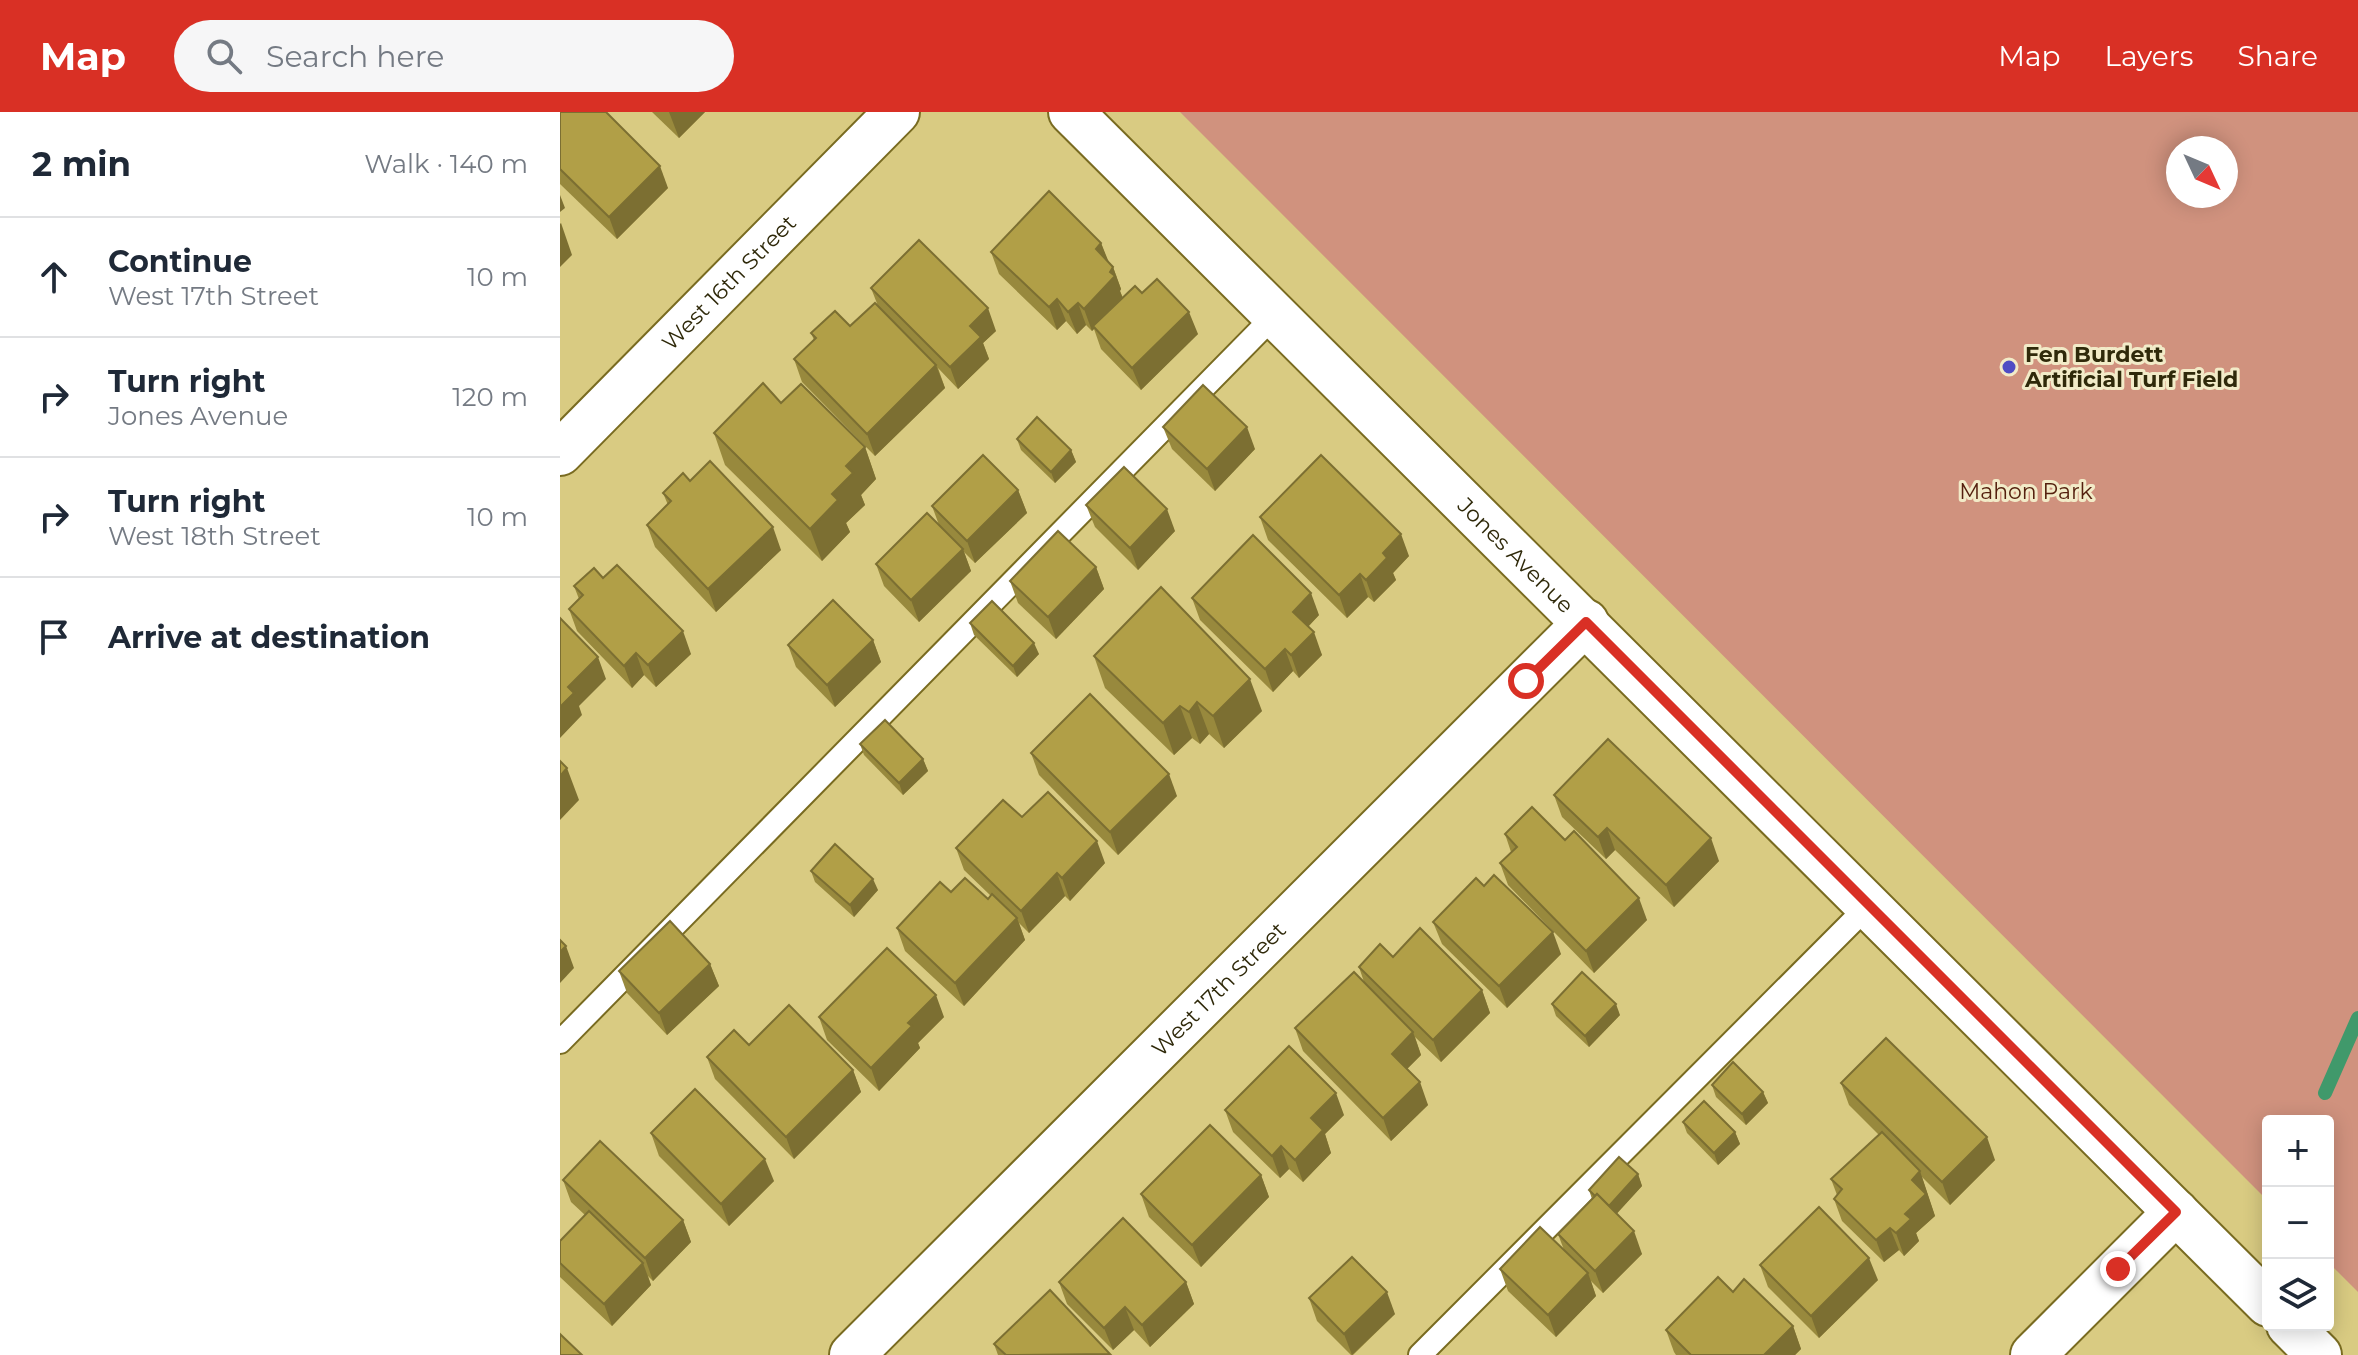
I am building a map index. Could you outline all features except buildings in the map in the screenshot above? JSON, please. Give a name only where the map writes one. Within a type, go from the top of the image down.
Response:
[{"type":"street","name":"West 16th Street","points":[[560,453],[897,112]]},
{"type":"street","name":"Jones Avenue","points":[[1071,112],[2262,1298]]},
{"type":"street","name":"West 17th Street","points":[[852,1355],[1586,622]]},
{"type":"street","points":[[2033,1355],[2176,1212]]},
{"type":"street","points":[[2295,1331],[2319,1355]]},
{"type":"lane","points":[[560,1042],[1275,315]]},
{"type":"lane","points":[[1420,1355],[1869,905]]},
{"type":"green space","name":"Mahon Park","points":[[1180,112],[2358,112],[2358,1292],[2334,1268],[2334,1115],[2262,1115],[2262,1195]]},
{"type":"waterway","points":[[2325,1093],[2358,1018]]},
{"type":"place","name":"Fen Burdett Artificial Turf Field","points":[[2009,367]]},
{"type":"route","points":[[1526,681],[1586,622],[2176,1212],[2118,1269]]}]
